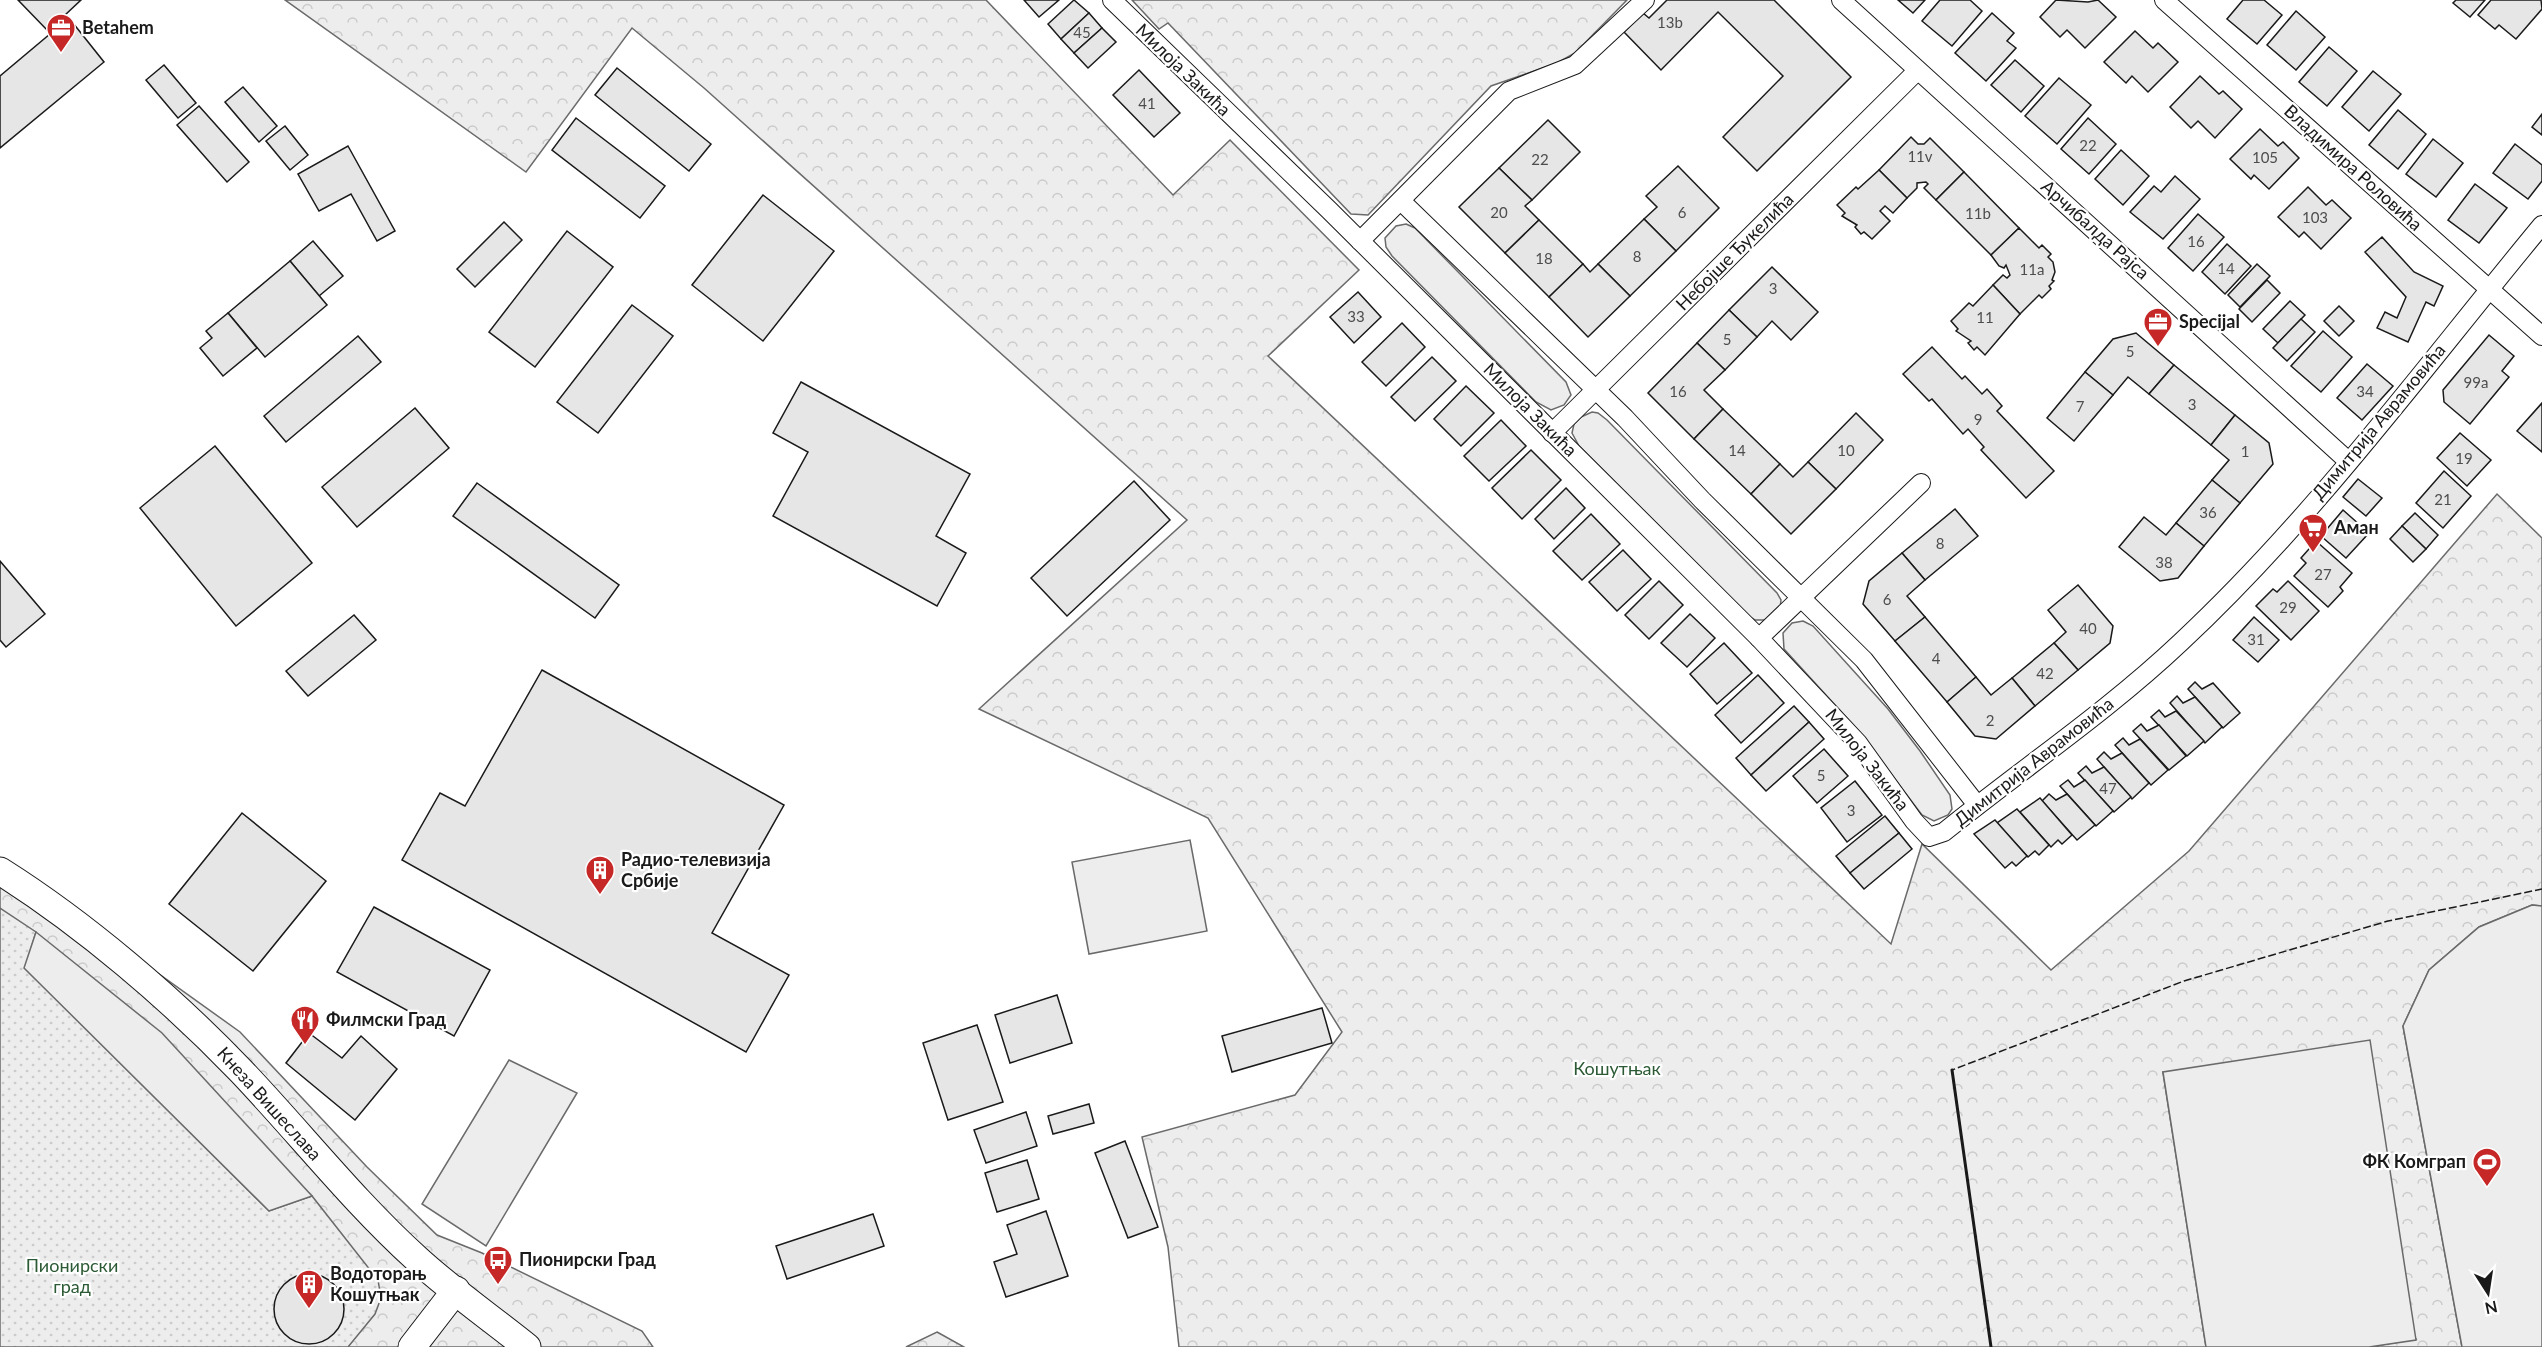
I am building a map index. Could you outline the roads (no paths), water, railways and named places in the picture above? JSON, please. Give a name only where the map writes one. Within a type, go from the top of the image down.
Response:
[{"type":"main road","name":"Кнеза Вишеслава","points":[[0,871],[43,900],[176,1008],[241,1071],[329,1170],[391,1234],[419,1261],[527,1347]]},
{"type":"main road","points":[[412,1347],[456,1290]]},
{"type":"street","name":"Милоја Закића","points":[[1112,0],[1360,242],[1759,638],[1858,742],[1914,821],[1929,837]]},
{"type":"street","points":[[1360,242],[1509,91],[1575,65],[1645,0]]},
{"type":"street","name":"Арчибалда Рајса","points":[[1841,0],[2348,461]]},
{"type":"street","name":"Владимира Роловића","points":[[2164,0],[2542,336]]},
{"type":"street","name":"Небојше Ђукелића","points":[[1552,433],[1917,71]]},
{"type":"street","points":[[1401,201],[1596,390],[1864,660],[1977,805]]},
{"type":"street","name":"Димитрија Аврамовића","points":[[1929,837],[1944,832],[2084,724],[2180,643],[2279,541],[2348,461],[2542,225]]},
{"type":"street","points":[[1759,638],[1921,483]]},
{"type":"place","name":"Betahem","points":[[61,54]]},
{"type":"place","name":"Specijal","points":[[2158,348]]},
{"type":"place","name":"Аман","points":[[2313,554]]},
{"type":"place","name":"Радио-телевизија Србије","points":[[600,896]]},
{"type":"place","name":"Филмски Град","points":[[305,1046]]},
{"type":"place","name":"ФК Комграп","points":[[2487,1188]]},
{"type":"place","name":"Пионирски Град","points":[[498,1286]]},
{"type":"place","name":"Водоторањ Кошутњак","points":[[309,1310]]},
{"type":"park label","name":"Кошутњак","points":[[1617,1069]]},
{"type":"park label","name":"Пионирски град","points":[[72,1276]]}]
